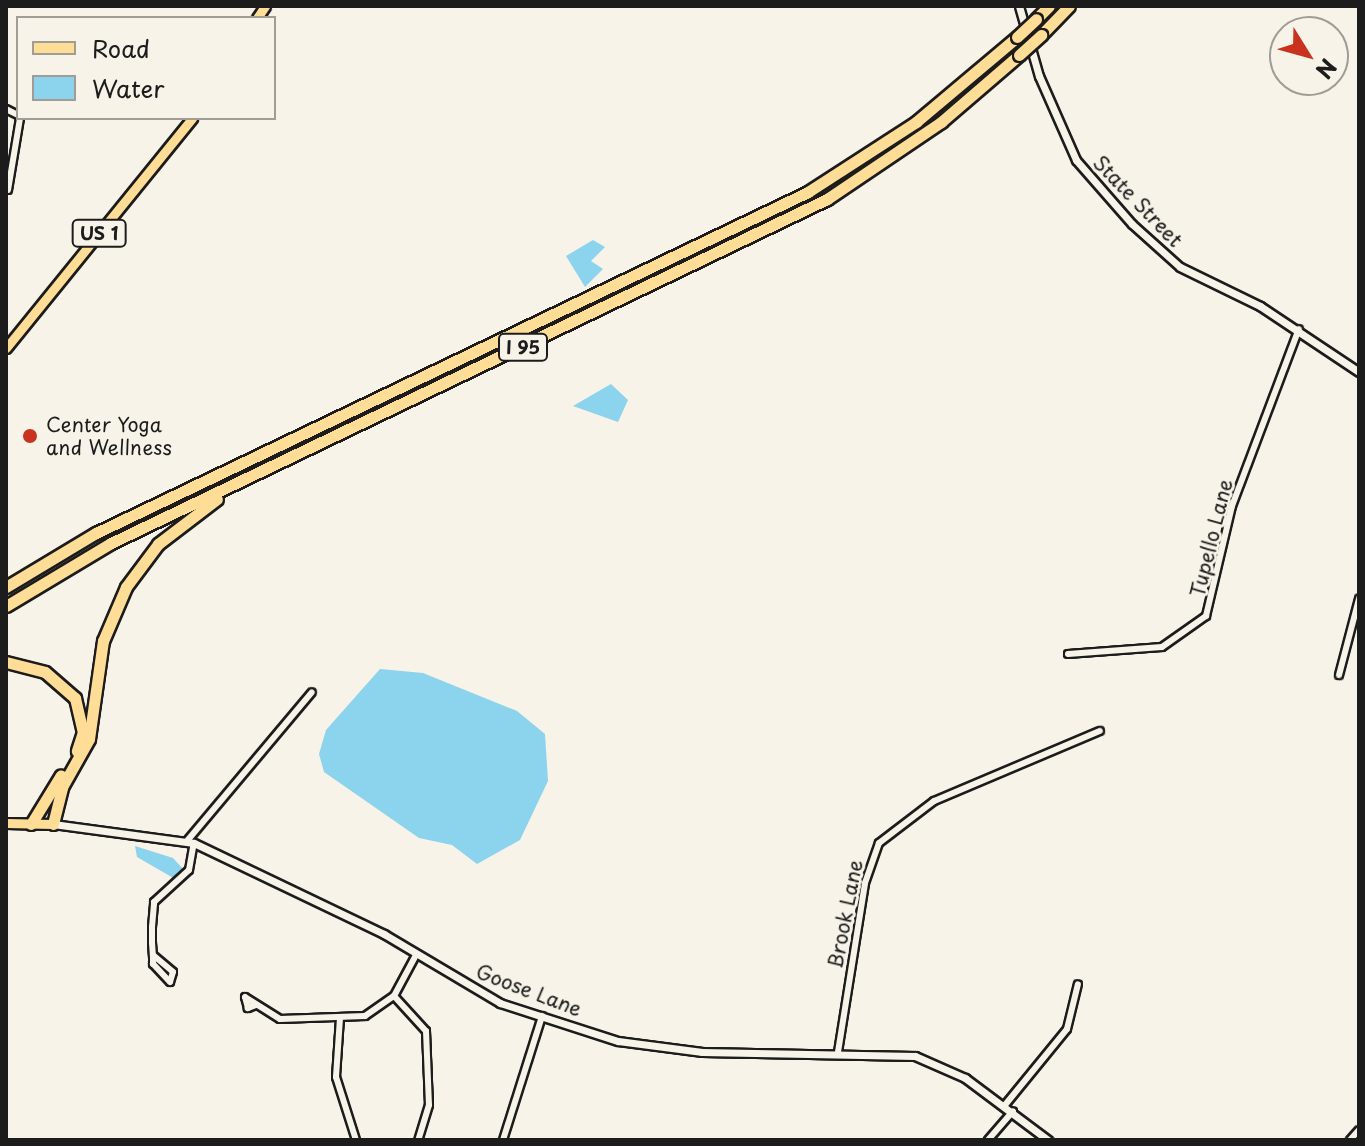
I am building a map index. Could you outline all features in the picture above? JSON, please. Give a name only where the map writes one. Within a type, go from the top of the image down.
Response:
[{"type":"highway","name":"I 95","points":[[6,587],[96,533],[808,192],[916,122],[1049,6]]},
{"type":"highway","name":"I 95","points":[[6,606],[111,543],[827,199],[941,122],[1019,55],[1069,6]]},
{"type":"highway","points":[[53,824],[62,787],[89,739],[103,641],[126,587],[180,524],[290,457]]},
{"type":"highway","points":[[6,662],[62,683],[82,714],[77,750],[31,824]]},
{"type":"main road","name":"US 1","points":[[6,348],[190,120]]},
{"type":"main road","name":"Goose Lane","points":[[6,823],[53,824]]},
{"type":"street","name":"State Street","points":[[1019,6],[1039,76],[1084,168],[1180,267],[1299,329],[1359,372]]},
{"type":"street","points":[[8,190],[18,120]]},
{"type":"street","name":"Tupello Lane","points":[[1068,654],[1162,647],[1206,616],[1217,595],[1232,506],[1299,329]]},
{"type":"street","points":[[1339,675],[1359,599]]},
{"type":"street","points":[[153,955],[154,902],[189,870],[191,842],[312,692]]},
{"type":"street","name":"Brook Lane","points":[[838,1052],[865,883],[879,843],[934,801],[1100,731]]},
{"type":"street","name":"Goose Lane","points":[[53,824],[191,842],[416,955],[476,992],[542,1016],[655,1049],[915,1056],[1005,1105],[1048,1140]]},
{"type":"street","points":[[256,1005],[280,1019],[340,1018],[373,1013],[394,996],[416,955]]},
{"type":"street","points":[[1005,1105],[1067,1029],[1078,984]]},
{"type":"street","points":[[394,996],[426,1031],[429,1105],[418,1140]]},
{"type":"street","points":[[503,1140],[542,1016]]},
{"type":"street","points":[[340,1018],[336,1077],[356,1140]]},
{"type":"street","points":[[988,1140],[1013,1111]]},
{"type":"street","points":[[1350,1140],[1359,1130]]},
{"type":"water","points":[[593,240],[605,247],[591,261],[603,269],[585,287],[566,256]]},
{"type":"water","points":[[611,384],[628,400],[618,422],[573,406]]},
{"type":"water","points":[[380,669],[423,673],[517,711],[545,734],[548,781],[520,840],[477,864],[452,845],[419,838],[324,772],[319,754],[326,730]]},
{"type":"water","points":[[135,846],[173,858],[185,871],[175,879],[137,857]]},
{"type":"place","name":"Center Yoga and Wellness","points":[[30,436]]}]
